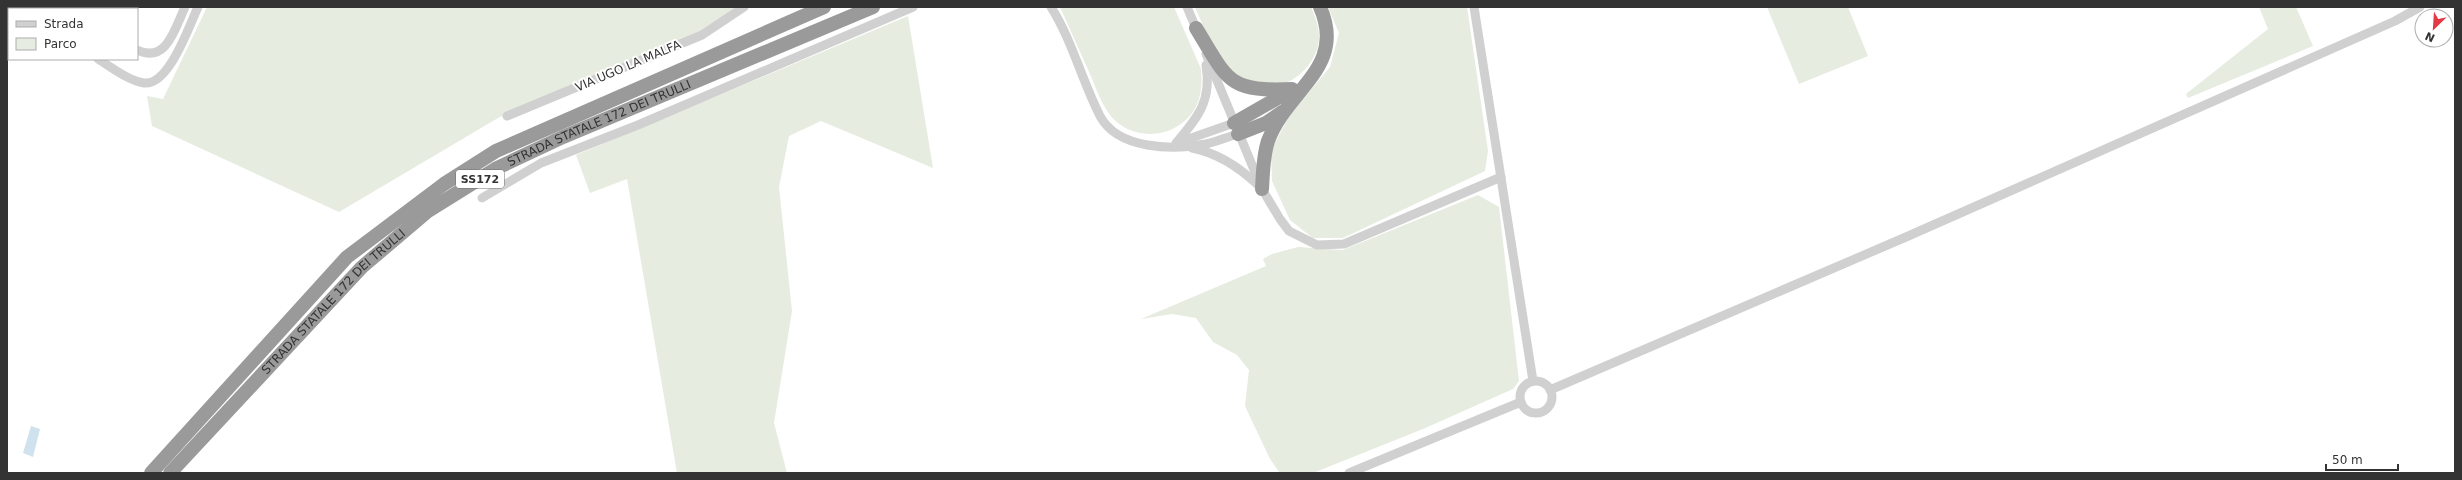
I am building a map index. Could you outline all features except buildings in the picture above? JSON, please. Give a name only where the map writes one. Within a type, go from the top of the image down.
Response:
[{"type":"highway","name":"STRADA STATALE 172 DEI TRULLI","points":[[151,473],[347,257],[444,184],[496,151],[824,7]]},
{"type":"highway","name":"STRADA STATALE 172 DEI TRULLI","points":[[170,473],[362,267],[428,211],[496,168],[563,137],[873,7]]},
{"type":"highway","points":[[1262,189],[1264,160],[1268,141],[1285,110],[1323,59],[1328,40],[1326,19],[1320,7]]},
{"type":"highway","points":[[1196,28],[1224,73],[1231,80],[1250,89],[1261,91],[1292,89]]},
{"type":"highway","points":[[1236,128],[1292,89],[1308,80]]},
{"type":"highway","points":[[1236,128],[1266,123],[1285,110]]},
{"type":"street","points":[[138,50],[151,54],[159,52],[166,46],[185,7]]},
{"type":"street","points":[[100,60],[145,83],[154,82],[170,68],[198,7]]},
{"type":"street","name":"VIA UGO LA MALFA","points":[[506,116],[702,35],[744,7]]},
{"type":"street","points":[[482,198],[541,163],[638,125],[913,7]]},
{"type":"street","points":[[1051,7],[1100,117],[1117,135],[1132,142],[1174,145],[1206,144],[1236,128]]},
{"type":"street","points":[[1186,7],[1262,189],[1289,231],[1317,245],[1331,246],[1358,239],[1501,177]]},
{"type":"street","points":[[1474,7],[1533,381]]},
{"type":"street","points":[[1550,390],[1921,230],[2395,21],[2420,7]]},
{"type":"street","points":[[1174,145],[1198,115],[1207,96],[1208,76],[1202,44]]},
{"type":"street","points":[[1174,145],[1218,156],[1245,172],[1262,189]]},
{"type":"street","points":[[1533,381],[1543,383],[1550,390],[1551,402],[1542,412],[1530,411],[1521,402],[1522,389],[1533,381]]},
{"type":"street","points":[[1349,473],[1521,402]]},
{"type":"green space","points":[[207,7],[736,7],[719,23],[498,118],[339,212],[152,126],[147,96],[163,99]]},
{"type":"green space","points":[[1060,7],[1174,7],[1201,69],[1201,92],[1193,112],[1188,118],[1174,128],[1154,134],[1135,132],[1125,128],[1117,122],[1110,115],[1101,100]]},
{"type":"green space","points":[[1195,7],[1311,7],[1319,32],[1318,44],[1313,59],[1296,78],[1288,82],[1271,85],[1241,81],[1214,52]]},
{"type":"green space","points":[[1328,7],[1467,7],[1488,151],[1485,171],[1343,238],[1313,238],[1290,220],[1272,181],[1271,150],[1290,115],[1330,67],[1339,33]]},
{"type":"green space","points":[[1767,7],[1848,7],[1868,56],[1799,84]]},
{"type":"green space","points":[[2259,7],[2296,7],[2313,46],[2188,98],[2186,94],[2268,29]]},
{"type":"green space","points":[[908,16],[933,168],[821,121],[789,136],[779,187],[792,311],[774,423],[787,473],[677,473],[627,179],[590,193],[576,155]]},
{"type":"green space","points":[[1478,195],[1499,207],[1519,381],[1513,389],[1423,429],[1313,473],[1280,473],[1270,459],[1245,406],[1249,370],[1237,355],[1213,342],[1196,318],[1172,314],[1141,319],[1266,266],[1263,259],[1272,254],[1298,247],[1343,250]]},
{"type":"water","points":[[31,426],[40,429],[33,457],[23,453]]}]
